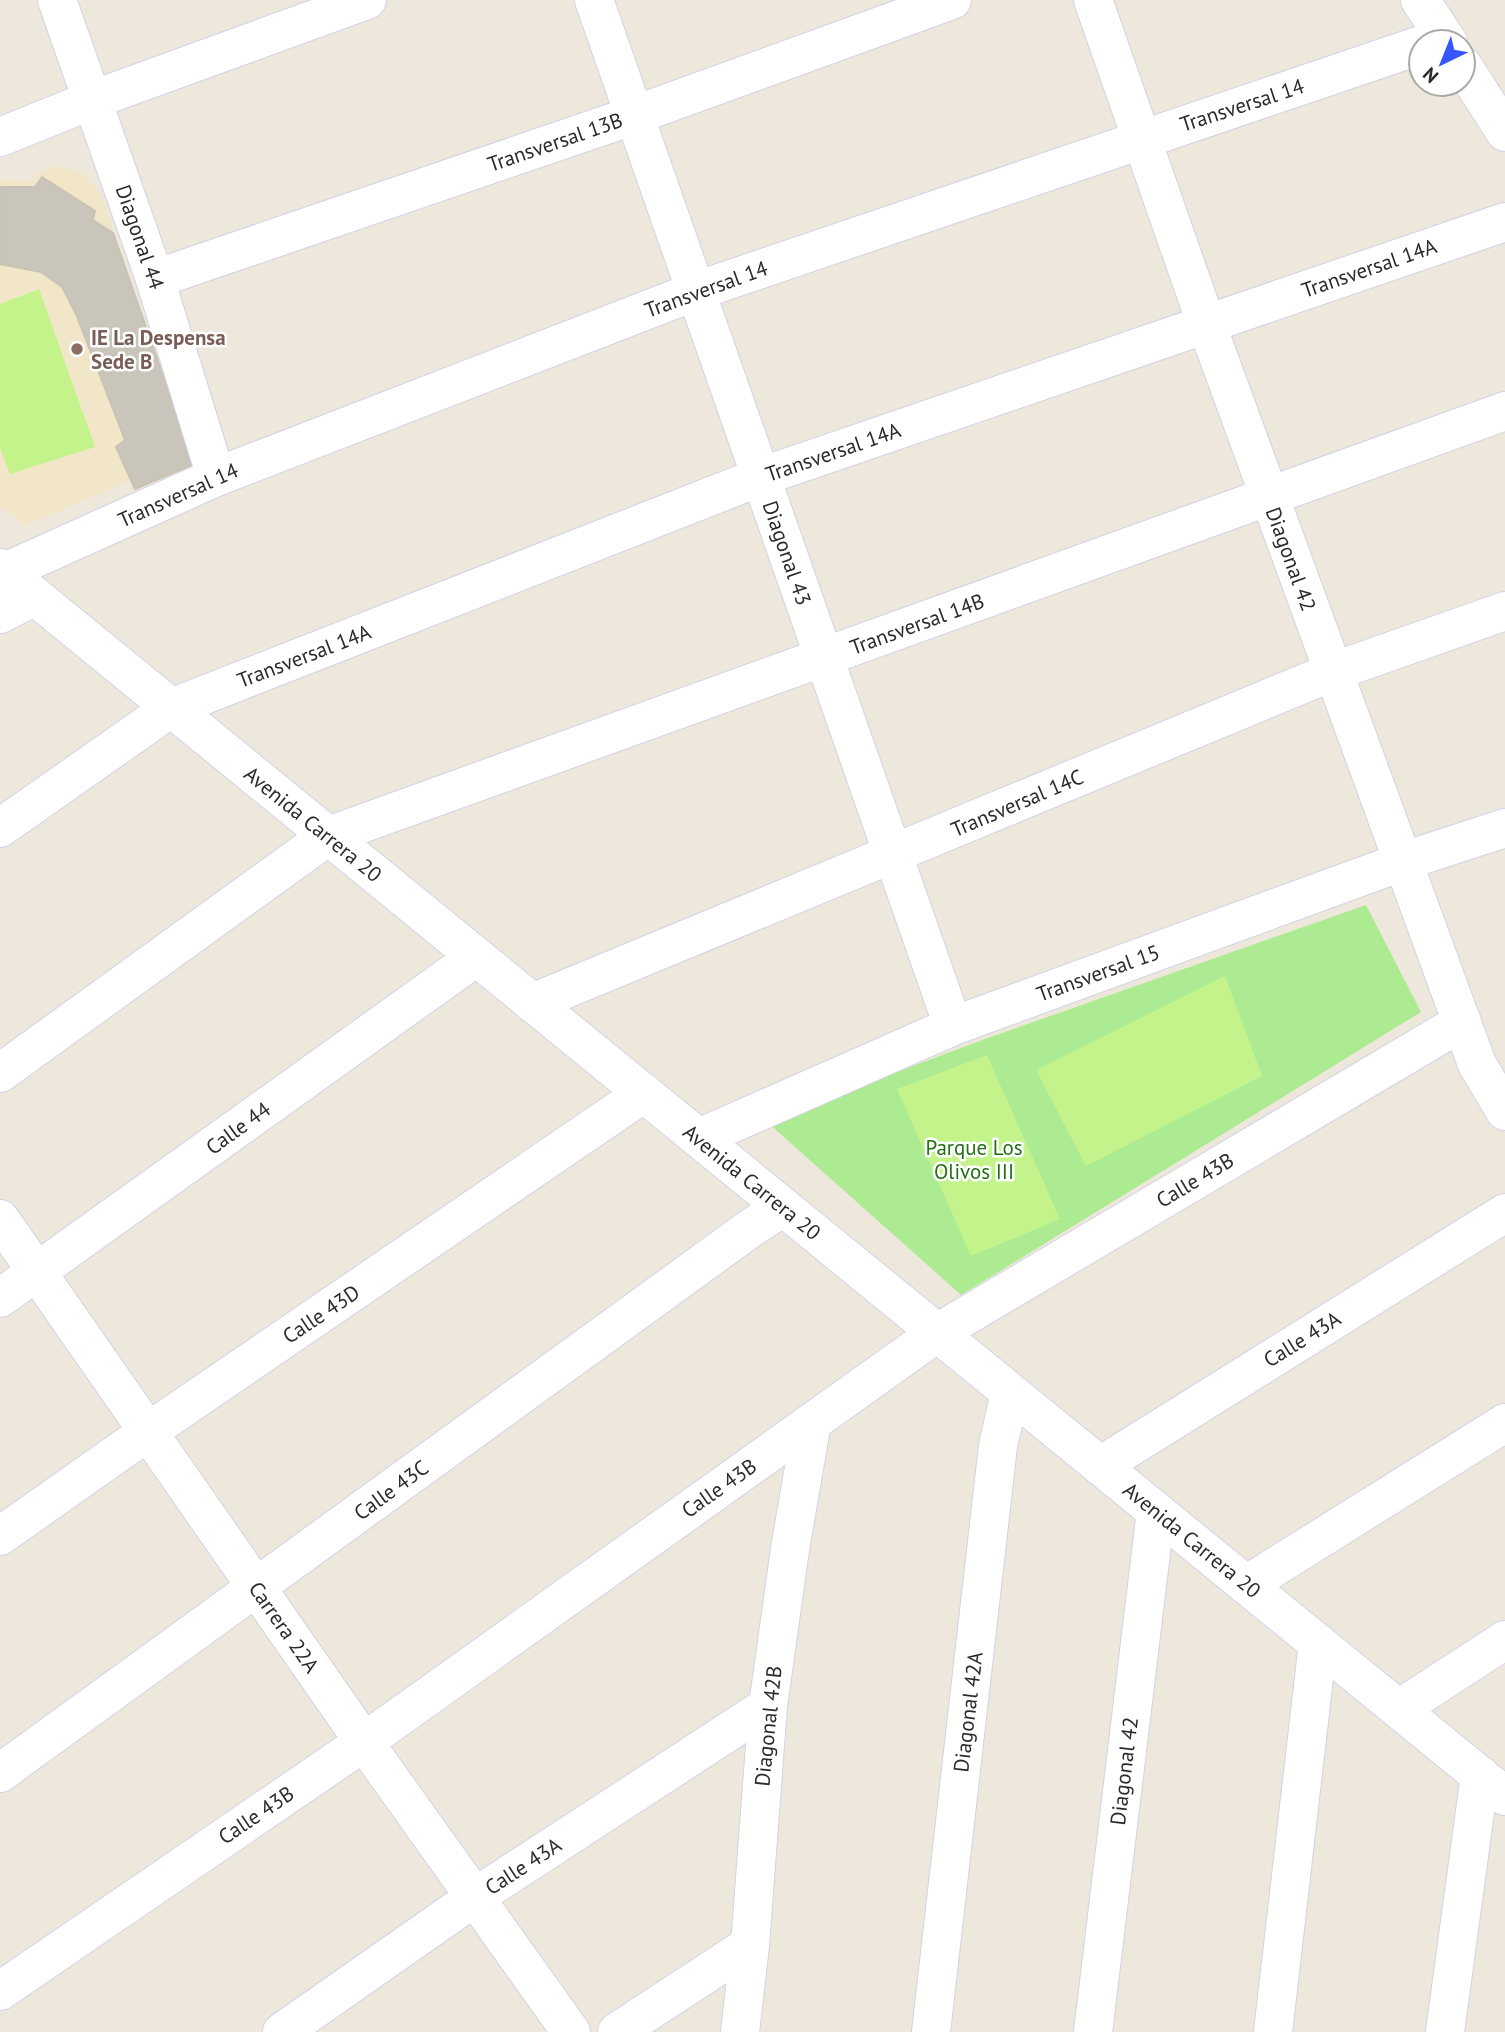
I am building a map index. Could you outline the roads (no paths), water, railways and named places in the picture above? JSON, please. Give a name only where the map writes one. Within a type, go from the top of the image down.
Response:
[{"type":"street","name":"Diagonal 44","points":[[57,0],[155,279],[216,477]]},
{"type":"street","points":[[0,137],[92,100],[367,0]]},
{"type":"street","name":"Diagonal 43","points":[[594,0],[953,1027]]},
{"type":"street","name":"Transversal 13B","points":[[155,279],[635,115],[952,0]]},
{"type":"street","name":"Diagonal 42","points":[[1093,0],[1206,323],[1476,1064],[1505,1111]]},
{"type":"street","points":[[1420,0],[1433,28]]},
{"type":"street","name":"Transversal 14","points":[[2,570],[216,477],[696,291],[1141,138],[1407,56]]},
{"type":"street","points":[[1477,94],[1505,132]]},
{"type":"street","name":"Transversal 14A","points":[[0,828],[171,708],[760,477],[1505,222]]},
{"type":"street","name":"Transversal 14B","points":[[0,1073],[328,836],[1505,411]]},
{"type":"street","name":"Avenida Carrera 20","points":[[2,570],[1493,1785]]},
{"type":"street","points":[[0,614],[34,596]]},
{"type":"street","name":"Transversal 14C","points":[[532,1003],[1332,672],[1505,611]]},
{"type":"street","name":"Transversal 15","points":[[699,1138],[953,1027],[1404,861],[1505,828]]},
{"type":"street","name":"Calle 44","points":[[0,1298],[476,957]]},
{"type":"street","name":"Calle 43B","points":[[0,1991],[363,1742],[937,1333],[1462,1022]]},
{"type":"street","name":"Calle 43D","points":[[0,1536],[644,1093]]},
{"type":"street","name":"Calle 43C","points":[[0,1773],[783,1207]]},
{"type":"street","name":"Calle 43A","points":[[1100,1466],[1505,1213]]},
{"type":"street","name":"Carrera 22A","points":[[0,1219],[363,1742],[572,2032]]},
{"type":"street","name":"Diagonal 42A","points":[[930,2032],[999,1446],[1010,1393]]},
{"type":"street","name":"Diagonal 42B","points":[[740,2032],[750,1945],[768,1706],[790,1549],[812,1422]]},
{"type":"street","points":[[1246,1585],[1505,1423]]},
{"type":"street","name":"Diagonal 42","points":[[1093,2032],[1156,1511]]},
{"type":"street","points":[[1399,1709],[1505,1640]]},
{"type":"street","points":[[1273,2032],[1318,1643]]},
{"type":"street","name":"Calle 43A","points":[[282,2032],[475,1897],[768,1706]]},
{"type":"street","points":[[1445,2032],[1493,1785]]},
{"type":"street","points":[[617,2032],[750,1945]]},
{"type":"place","name":"IE La Despensa Sede B","points":[[77,349]]},
{"type":"park label","name":"Parque Los Olivos III","points":[[974,1159]]}]
